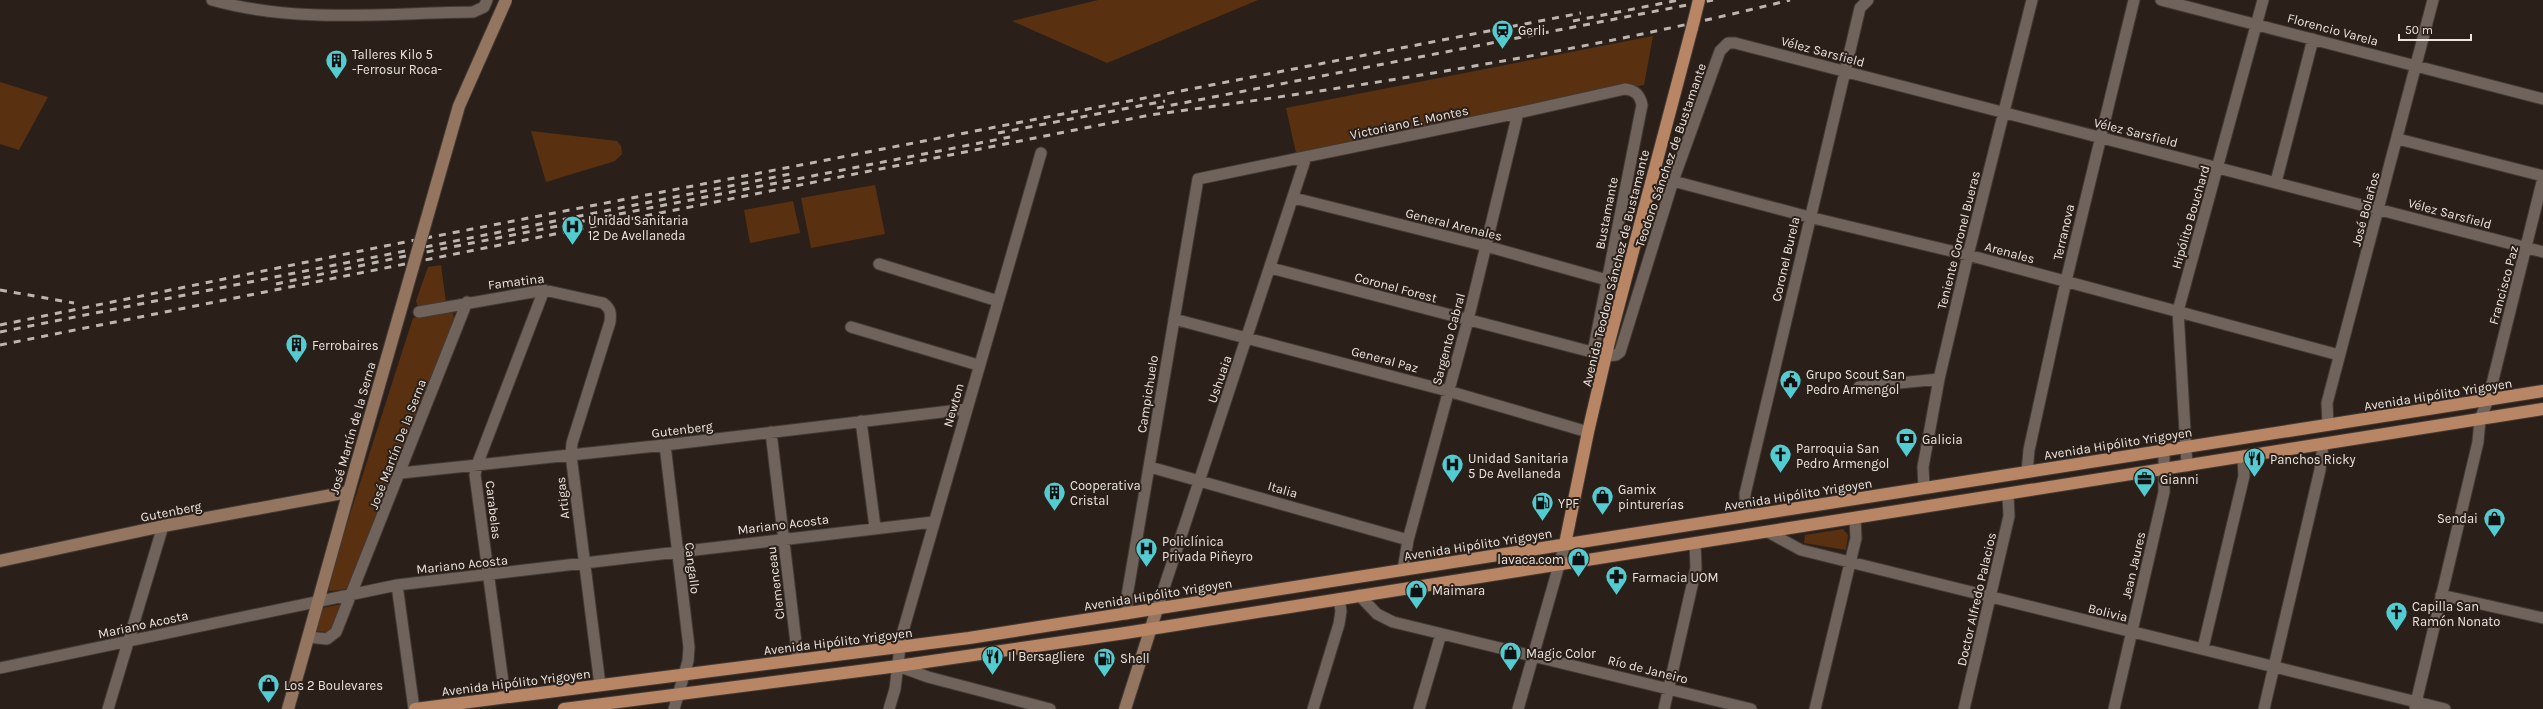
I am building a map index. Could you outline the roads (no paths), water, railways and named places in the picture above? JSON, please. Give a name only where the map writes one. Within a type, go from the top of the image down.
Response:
[{"type":"main road","name":"Avenida Teodoro Sánchez de Bustamante","points":[[1565,544],[1588,432],[1608,356],[1611,334],[1699,0]]},
{"type":"main road","name":"Avenida Hipólito Yrigoyen","points":[[415,709],[900,647],[1126,614],[2543,391]]},
{"type":"main road","points":[[564,709],[898,666],[1151,629],[1561,563],[2008,495],[2543,409]]},
{"type":"street","points":[[212,0],[241,4],[294,15],[479,11],[484,7],[487,0]]},
{"type":"street","name":"José Martín de la Serna","points":[[288,709],[348,492],[459,106],[506,0]]},
{"type":"street","name":"Coronel Burela","points":[[1746,516],[1745,494],[1809,217],[1860,8],[1868,0]]},
{"type":"street","name":"Teniente Coronel Bueras","points":[[1924,488],[1923,467],[1940,379],[1968,255],[2032,0]]},
{"type":"street","name":"Terranova","points":[[2027,472],[2029,450],[2066,281],[2134,0]]},
{"type":"street","name":"Florencio Varela","points":[[2161,0],[2543,99]]},
{"type":"street","name":"Hipólito Bouchard","points":[[2186,446],[2178,312],[2263,0]]},
{"type":"street","name":"José Bolaños","points":[[2328,425],[2327,403],[2380,208],[2433,0]]},
{"type":"street","points":[[2276,182],[2313,39]]},
{"type":"street","name":"Vélez Sarsfield","points":[[1723,46],[1735,42],[2004,113],[2380,208],[2543,252]]},
{"type":"street","name":"Teodoro Sánchez de Bustamante","points":[[1608,356],[1616,355],[1620,352],[1673,181],[1723,46]]},
{"type":"street","name":"Victoriano E. Montes","points":[[1198,179],[1518,114],[1625,89]]},
{"type":"street","name":"Bustamante","points":[[1593,352],[1642,105],[1637,93],[1625,89]]},
{"type":"street","name":"Sargento Cabral","points":[[1403,570],[1408,540],[1468,320],[1518,114]]},
{"type":"street","points":[[2398,139],[2543,177]]},
{"type":"street","name":"Newton","points":[[889,709],[898,666],[900,647],[933,522],[1041,153]]},
{"type":"street","name":"Ushuaia","points":[[1157,609],[1248,338],[1306,157]]},
{"type":"street","name":"Francisco Paz","points":[[2416,705],[2478,442],[2480,419],[2488,400],[2527,248],[2543,177]]},
{"type":"street","name":"Campichuelo","points":[[1126,614],[1127,596],[1198,179]]},
{"type":"street","name":"Arenales","points":[[1673,181],[1809,217],[1968,255],[2339,355]]},
{"type":"street","name":"General Arenales","points":[[1294,198],[1486,246],[1607,280]]},
{"type":"street","points":[[878,264],[998,301]]},
{"type":"street","name":"Coronel Forest","points":[[1271,268],[1608,356]]},
{"type":"street","name":"Famatina","points":[[419,312],[467,302],[544,290],[603,303],[609,307],[611,313]]},
{"type":"street","name":"Carabelas","points":[[505,697],[475,475],[477,465],[544,290]]},
{"type":"street","name":"José Martín De la Serna","points":[[308,637],[322,640],[332,637],[336,632],[401,473],[467,302]]},
{"type":"street","name":"Artigas","points":[[600,685],[583,564],[571,455],[611,313]]},
{"type":"street","name":"General Paz","points":[[1174,319],[1448,391],[1588,432]]},
{"type":"street","points":[[851,327],[978,365]]},
{"type":"street","points":[[1859,387],[1940,379]]},
{"type":"street","name":"Gutenberg","points":[[401,473],[665,445],[967,408]]},
{"type":"street","points":[[861,421],[874,527]]},
{"type":"street","name":"Clemenceau","points":[[771,432],[798,660]]},
{"type":"street","name":"Cangallo","points":[[665,445],[689,647],[684,674],[674,709]]},
{"type":"street","points":[[2264,709],[2320,470],[2323,445]]},
{"type":"street","points":[[2186,446],[2187,466]]},
{"type":"street","name":"Jean Jaures","points":[[2114,709],[2164,492],[2164,450]]},
{"type":"street","points":[[2202,648],[2244,476],[2242,458]]},
{"type":"street","name":"Italia","points":[[1150,467],[1408,540]]},
{"type":"street","name":"Gutenberg","points":[[0,561],[163,526],[348,492]]},
{"type":"street","name":"Doctor Alfredo Palacios","points":[[1964,709],[2009,516],[2008,495]]},
{"type":"street","points":[[1815,709],[1851,562],[1856,538],[1855,518]]},
{"type":"street","name":"Mariano Acosta","points":[[0,668],[397,585],[583,564],[874,527],[933,522]]},
{"type":"street","points":[[108,709],[163,526]]},
{"type":"street","name":"Bolivia","points":[[1768,532],[1802,550],[1991,598],[2202,648],[2416,705],[2445,709]]},
{"type":"street","points":[[1664,709],[1696,568],[1695,543]]},
{"type":"street","points":[[1518,709],[1561,563],[1565,544]]},
{"type":"street","points":[[397,585],[415,709]]},
{"type":"street","name":"Río de Janeiro","points":[[1359,595],[1377,614],[1393,622],[1752,709]]},
{"type":"street","points":[[2441,595],[2543,618]]},
{"type":"street","points":[[1312,709],[1339,624],[1341,611],[1339,599]]},
{"type":"street","points":[[1125,709],[1157,609]]},
{"type":"street","points":[[1419,709],[1441,634]]},
{"type":"street","points":[[898,666],[928,677],[1050,709]]},
{"type":"railway","points":[[1573,21],[1679,0]]},
{"type":"railway","points":[[1157,108],[1713,0]]},
{"type":"railway","points":[[0,345],[1150,115],[1391,80],[1551,52],[1711,19],[1790,0]]},
{"type":"railway","points":[[0,325],[385,246],[1581,13]]},
{"type":"railway","points":[[998,133],[1165,101]]},
{"type":"railway","points":[[276,284],[401,257],[1010,137]]},
{"type":"railway","points":[[0,332],[790,174]]},
{"type":"railway","points":[[0,290],[74,303]]},
{"type":"place","name":"Gerli","points":[[1503,50]]},
{"type":"place","name":"Talleres Kilo 5 -Ferrosur Roca-","points":[[336,80]]},
{"type":"place","name":"Unidad Sanitaria 12 De Avellaneda","points":[[572,246]]},
{"type":"place","name":"Ferrobaires","points":[[296,364]]},
{"type":"place","name":"Grupo Scout San Pedro Armengol","points":[[1791,400]]},
{"type":"place","name":"Galicia","points":[[1906,458]]},
{"type":"place","name":"Parroquia San Pedro Armengol","points":[[1780,474]]},
{"type":"place","name":"Panchos Ricky","points":[[2255,478]]},
{"type":"place","name":"Unidad Sanitaria 5 De Avellaneda","points":[[1453,484]]},
{"type":"place","name":"Gianni","points":[[2145,498]]},
{"type":"place","name":"Cooperativa Cristal","points":[[1054,512]]},
{"type":"place","name":"Gamix pinturerías","points":[[1602,516]]},
{"type":"place","name":"YPF","points":[[1543,522]]},
{"type":"place","name":"Sendai","points":[[2494,538]]},
{"type":"place","name":"Policlínica Privada Piñeyro","points":[[1147,568]]},
{"type":"place","name":"lavaca.com","points":[[1579,578]]},
{"type":"place","name":"Farmacia UOM","points":[[1616,596]]},
{"type":"place","name":"Maimara","points":[[1416,610]]},
{"type":"place","name":"Capilla San Ramón Nonato","points":[[2396,632]]},
{"type":"place","name":"Magic Color","points":[[1510,672]]},
{"type":"place","name":"Il Bersagliere","points":[[993,676]]},
{"type":"place","name":"Shell","points":[[1104,678]]},
{"type":"place","name":"Los 2 Boulevares","points":[[269,704]]}]
